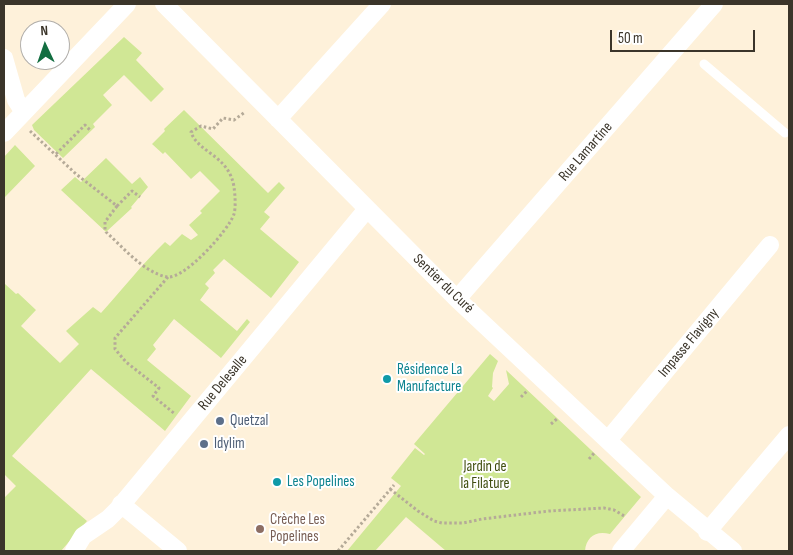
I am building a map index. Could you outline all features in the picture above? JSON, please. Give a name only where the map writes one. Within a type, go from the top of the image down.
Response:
[{"type":"street","points":[[4,133],[127,4]]},
{"type":"street","name":"Sentier du Curé","points":[[164,4],[602,446],[667,496],[733,551]]},
{"type":"street","points":[[278,119],[382,4]]},
{"type":"street","name":"Rue Lamartine","points":[[457,299],[684,48],[714,4]]},
{"type":"street","points":[[4,58],[20,115]]},
{"type":"street","name":"Rue Delesalle","points":[[74,551],[83,536],[108,519],[121,504],[367,209]]},
{"type":"street","name":"Impasse Flavigny","points":[[602,446],[770,245]]},
{"type":"street","points":[[708,532],[789,435]]},
{"type":"street","points":[[621,551],[667,496]]},
{"type":"street","points":[[121,504],[178,551]]},
{"type":"lane","points":[[704,64],[784,133]]},
{"type":"path","points":[[20,115],[76,174],[117,206]]},
{"type":"path","points":[[140,197],[132,191],[105,222],[105,230],[154,273],[176,277],[208,250],[225,231],[234,213],[234,188],[230,173],[219,159],[193,138],[191,132],[201,126],[213,129],[223,118],[234,120],[242,115]]},
{"type":"path","points":[[56,154],[84,125],[91,131]]},
{"type":"path","points":[[168,277],[115,338],[115,349],[126,362],[159,388],[153,396],[188,425]]},
{"type":"path","points":[[521,397],[529,389]]},
{"type":"path","points":[[551,424],[559,416]]},
{"type":"path","points":[[589,459],[602,446]]},
{"type":"path","points":[[338,551],[394,484]]},
{"type":"path","points":[[390,489],[418,511],[434,521],[442,523],[463,523],[549,511],[604,508],[614,510],[627,518]]},
{"type":"green space","points":[[124,37],[142,53],[136,60],[164,89],[151,102],[124,75],[103,95],[112,105],[93,124],[95,127],[63,158],[34,130],[32,125]]},
{"type":"green space","points":[[184,110],[268,193],[279,182],[285,188],[264,212],[270,217],[260,229],[299,262],[271,298],[224,259],[213,270],[215,273],[205,284],[209,288],[200,300],[237,331],[247,319],[250,322],[221,358],[174,319],[153,345],[156,349],[147,360],[191,396],[165,431],[91,369],[12,456],[87,521],[61,551],[4,551],[4,498],[16,486],[4,474],[4,286],[5,284],[16,294],[18,293],[36,310],[21,326],[60,363],[79,344],[66,331],[93,307],[101,313],[165,242],[170,246],[182,234],[191,240],[198,235],[189,225],[202,213],[200,211],[220,191],[200,171],[191,179],[165,152],[163,154],[152,144],[165,131],[164,129]]},
{"type":"green space","points":[[15,145],[35,166],[5,197],[4,157]]},
{"type":"green space","points":[[106,158],[132,184],[140,177],[148,187],[132,208],[106,232],[61,190],[75,177],[81,182]]},
{"type":"green space","name":"Jardin de la Filature","points":[[490,354],[498,361],[493,373],[493,388],[488,396],[494,401],[509,384],[506,370],[641,497],[610,534],[600,533],[590,538],[585,551],[446,551],[406,517],[375,551],[347,551],[401,486],[391,478],[415,448],[425,454],[414,444]]},
{"type":"place","name":"Résidence La Manufacture","points":[[387,379]]},
{"type":"place","name":"Quetzal","points":[[220,421]]},
{"type":"place","name":"Idylim","points":[[204,444]]},
{"type":"place","name":"Les Popelines","points":[[277,482]]},
{"type":"place","name":"Crèche Les Popelines","points":[[260,529]]}]
